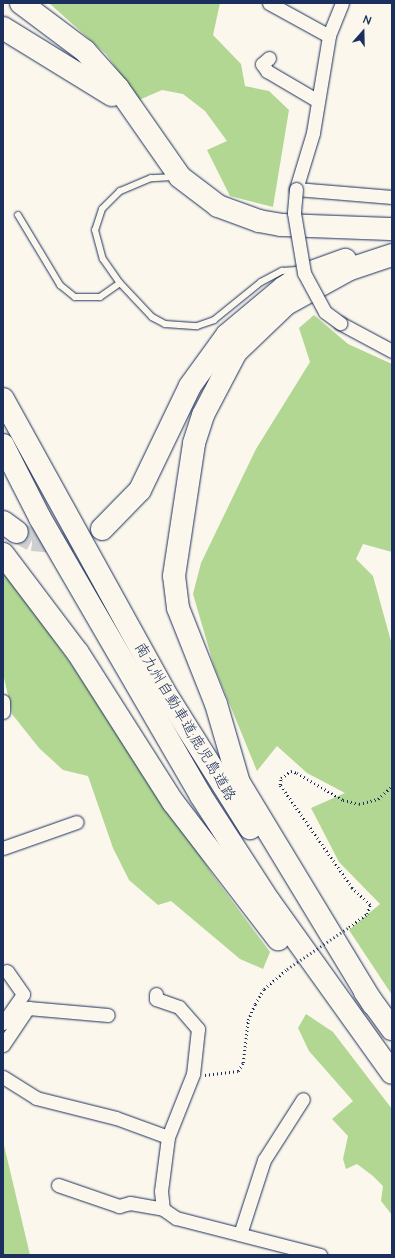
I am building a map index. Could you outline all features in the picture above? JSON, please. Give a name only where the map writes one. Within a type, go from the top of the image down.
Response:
[{"type":"highway","points":[[21,3],[85,51],[118,88],[180,177],[218,206],[258,222],[307,228],[392,230]]},
{"type":"highway","points":[[3,28],[109,92],[166,155]]},
{"type":"highway","points":[[102,528],[140,490],[190,386],[209,356],[249,313],[296,279],[321,268],[392,247]]},
{"type":"highway","points":[[373,1004],[239,783],[216,704],[178,608],[174,576],[194,443],[203,415],[236,352],[286,304],[350,269],[392,255]]},
{"type":"highway","name":"南九州自動車道;鹿児島道路","points":[[3,399],[164,691],[219,781],[289,889],[392,1029]]},
{"type":"highway","name":"南九州自動車道;鹿児島道路","points":[[3,445],[44,525],[201,796],[269,901],[392,1073]]},
{"type":"highway","points":[[3,554],[78,653],[173,802],[392,1088]]},
{"type":"street","points":[[269,3],[328,36]]},
{"type":"street","points":[[342,3],[328,36],[313,133],[296,189],[294,213],[304,273],[325,312],[340,323],[392,351]]},
{"type":"street","points":[[269,58],[262,64],[267,72],[318,100]]},
{"type":"street","points":[[296,189],[392,197]]},
{"type":"street","points":[[3,848],[77,822]]},
{"type":"street","points":[[3,1023],[24,994],[7,971]]},
{"type":"street","points":[[156,994],[156,999],[179,1007],[198,1029],[193,1074],[168,1137],[161,1191],[163,1210]]},
{"type":"street","points":[[3,1045],[28,1008],[108,1015]]},
{"type":"street","points":[[3,1077],[36,1098],[116,1118],[168,1137]]},
{"type":"street","points":[[240,1234],[264,1160],[303,1099]]},
{"type":"street","points":[[58,1185],[119,1206],[130,1203],[163,1210],[176,1218],[240,1234],[290,1251],[320,1255]]},
{"type":"lane","points":[[180,177],[136,183],[120,191],[102,209],[95,230],[96,243],[120,284],[152,317],[165,324],[197,326],[214,320],[261,282],[282,271],[321,268]]},
{"type":"lane","points":[[18,215],[60,285],[75,297],[100,297],[120,284]]},
{"type":"path","points":[[193,1074],[221,1076],[238,1071],[243,1063],[248,1020],[254,1004],[264,989],[287,969],[368,914],[370,905],[352,888],[280,785],[281,778],[290,771],[297,773],[343,800],[359,804],[373,802],[392,786]]},
{"type":"green space","points":[[49,3],[220,3],[213,35],[241,64],[245,86],[269,91],[289,110],[273,207],[230,196],[207,150],[227,141],[205,111],[183,94],[162,90],[139,100],[106,54]]},
{"type":"green space","points":[[314,315],[348,344],[392,364],[392,552],[363,544],[356,559],[373,576],[392,645],[392,995],[349,930],[380,904],[339,862],[311,808],[345,793],[307,773],[277,746],[257,771],[214,666],[193,594],[201,563],[256,449],[310,362],[299,328]]},
{"type":"green space","points":[[3,569],[74,668],[215,878],[270,952],[263,969],[240,959],[171,901],[158,905],[129,880],[113,848],[88,776],[63,770],[39,748],[12,714],[3,673]]},
{"type":"green space","points":[[306,1014],[333,1032],[392,1109],[392,1215],[381,1201],[383,1186],[373,1176],[357,1164],[346,1169],[343,1159],[348,1136],[332,1119],[353,1101],[309,1051],[298,1028]]},
{"type":"green space","points":[[3,1141],[30,1255],[3,1255]]},
{"type":"tunnel","points":[[17,532],[32,540],[65,543],[102,529]]}]
